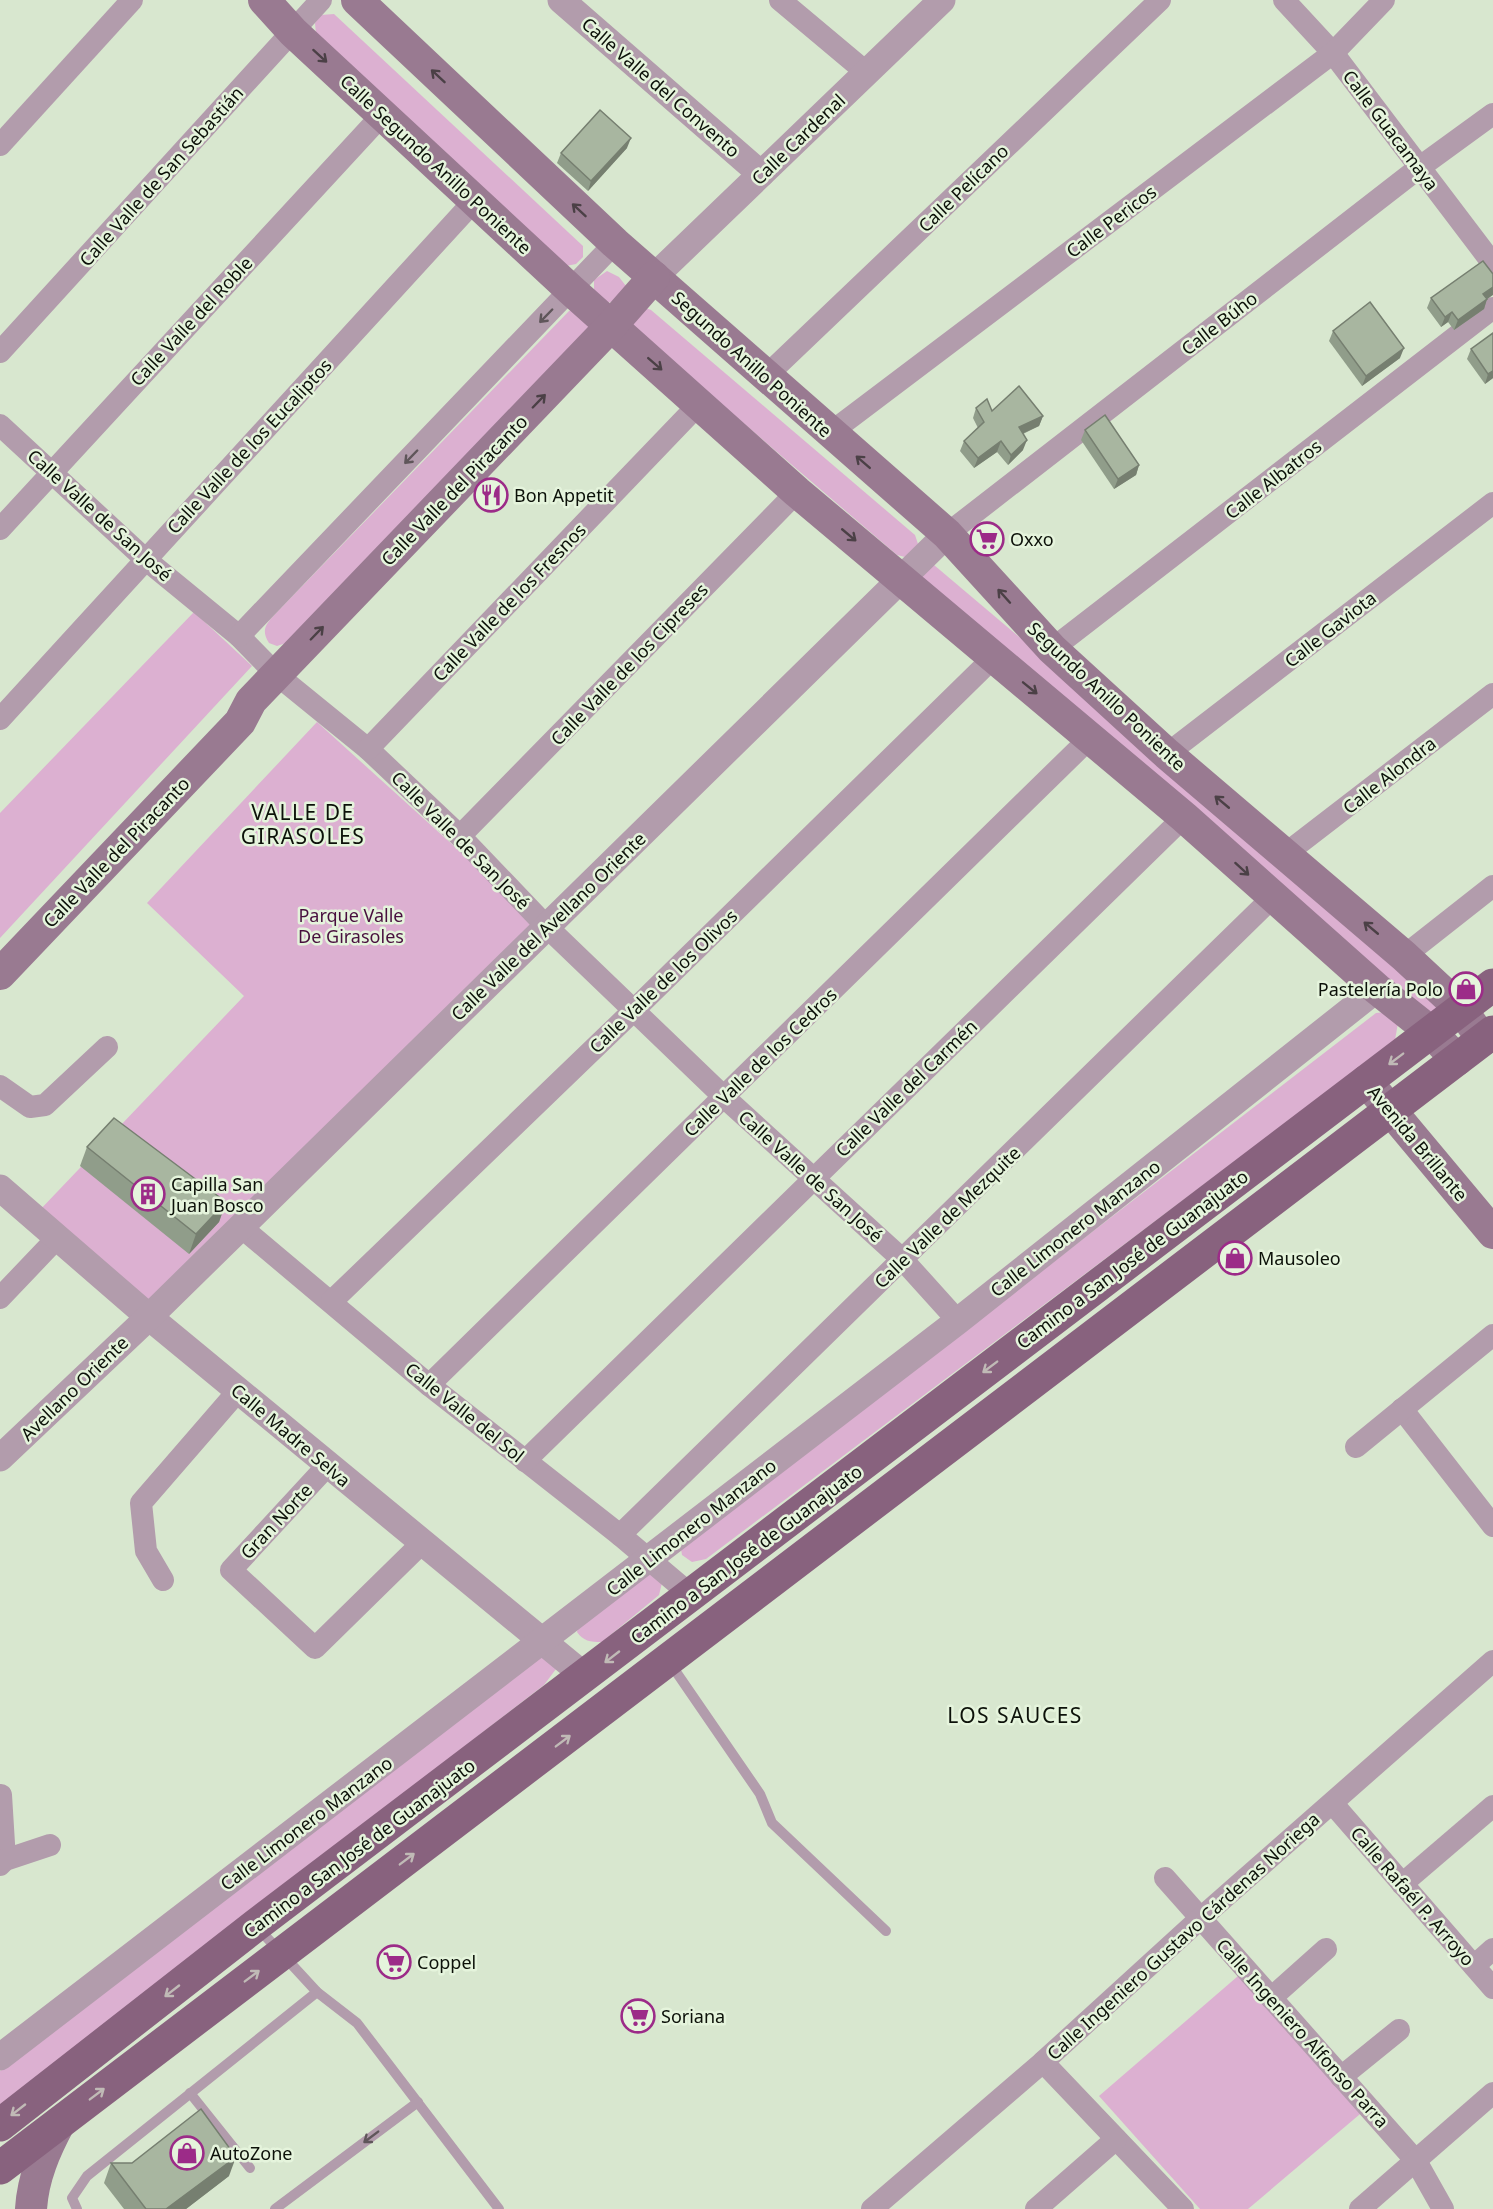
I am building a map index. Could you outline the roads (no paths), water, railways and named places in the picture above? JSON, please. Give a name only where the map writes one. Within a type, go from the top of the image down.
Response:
[{"type":"main road","name":"Calle Segundo Anillo Poniente","points":[[264,0],[293,32],[611,326]]},
{"type":"main road","points":[[357,0],[654,277]]},
{"type":"main road","name":"Segundo Anillo Poniente","points":[[654,277],[947,534],[1052,649],[1167,754],[1404,956],[1488,1036]]},
{"type":"main road","name":"Calle Valle del Piracanto","points":[[0,974],[240,722],[251,701],[611,326],[654,277]]},
{"type":"main road","points":[[611,326],[700,403],[797,492],[1184,817],[1377,989],[1431,1032],[1457,1060]]},
{"type":"main road","name":"Calle Valle del Piracanto","points":[[0,953],[231,710],[251,701]]},
{"type":"main road","name":"Camino a San José de Guanajuato","points":[[0,2125],[256,1925],[586,1677],[1493,985]]},
{"type":"main road","name":"Camino a San José de Guanajuato","points":[[0,2168],[1488,1036]]},
{"type":"main road","name":"Avenida Brillante","points":[[1366,1082],[1493,1233]]},
{"type":"main road","points":[[31,2209],[32,2194],[42,2156],[60,2122]]},
{"type":"street","points":[[0,145],[132,0]]},
{"type":"street","name":"Calle Valle de San Sebastián","points":[[0,352],[321,0]]},
{"type":"street","name":"Calle Valle del Convento","points":[[561,0],[761,174]]},
{"type":"street","points":[[780,0],[867,73]]},
{"type":"street","name":"Calle Cardenal","points":[[654,277],[942,0]]},
{"type":"street","name":"Calle Pelícano","points":[[766,376],[1160,0]]},
{"type":"street","name":"Calle Guacamaya","points":[[1284,0],[1333,53],[1493,264]]},
{"type":"street","name":"Calle Pericos","points":[[830,433],[1333,53],[1384,0]]},
{"type":"street","name":"Calle Valle del Roble","points":[[0,529],[383,114]]},
{"type":"street","name":"Calle Búho","points":[[947,534],[1420,167],[1493,114]]},
{"type":"street","name":"Calle Valle de los Eucaliptos","points":[[0,719],[475,200]]},
{"type":"street","points":[[239,636],[615,243]]},
{"type":"street","name":"Calle Albatros","points":[[1052,649],[1493,308]]},
{"type":"street","name":"Calle Valle de los Fresnos","points":[[368,749],[700,403]]},
{"type":"street","name":"Calle Valle de San José","points":[[0,425],[145,559],[239,636],[277,675],[368,749],[460,836],[548,927],[724,1096],[903,1260],[958,1321]]},
{"type":"street","name":"Calle Valle de los Cipreses","points":[[460,836],[797,492]]},
{"type":"street","name":"Calle Gaviota","points":[[1167,754],[1493,503]]},
{"type":"street","name":"Calle Valle del Avellano Oriente","points":[[149,1317],[947,534]]},
{"type":"street","name":"Calle Valle de los Olivos","points":[[332,1301],[635,1009],[993,658]]},
{"type":"street","name":"Calle Alondra","points":[[1284,855],[1493,694]]},
{"type":"street","name":"Calle Valle de los Cedros","points":[[429,1385],[1090,738]]},
{"type":"street","name":"Calle Valle del Carmén","points":[[525,1461],[1184,817]]},
{"type":"street","points":[[1404,956],[1493,886]]},
{"type":"street","name":"Calle Valle de Mezquite","points":[[620,1535],[1273,897]]},
{"type":"street","name":"Calle Limonero Manzano","points":[[0,2057],[958,1321],[1377,989]]},
{"type":"street","points":[[0,1086],[30,1107],[45,1105],[107,1047]]},
{"type":"street","name":"Calle Madre Selva","points":[[0,1188],[327,1466],[586,1677]]},
{"type":"street","name":"Calle Valle del Sol","points":[[241,1227],[332,1301],[429,1385],[620,1535],[691,1595]]},
{"type":"street","points":[[0,1298],[58,1237]]},
{"type":"street","name":"Avellano Oriente","points":[[0,1458],[149,1317]]},
{"type":"street","points":[[1356,1447],[1493,1335]]},
{"type":"street","points":[[163,1580],[146,1551],[141,1503],[238,1391]]},
{"type":"street","points":[[1402,1409],[1491,1520]]},
{"type":"street","name":"Gran Norte","points":[[327,1466],[231,1570],[315,1648],[421,1544]]},
{"type":"street","name":"Calle Ingeniero Gustavo Cárdenas Noriega","points":[[872,2209],[1043,2062],[1200,1918],[1493,1661]]},
{"type":"street","points":[[1,1795],[2,1862],[50,1845]]},
{"type":"street","name":"Calle Rafaél P. Arroyo","points":[[1333,1803],[1493,1988]]},
{"type":"street","points":[[1402,1884],[1493,1806]]},
{"type":"street","name":"Calle Ingeniero Alfonso Parra","points":[[1165,1878],[1416,2161],[1443,2209]]},
{"type":"street","points":[[1271,1998],[1326,1949]]},
{"type":"street","points":[[1474,1966],[1493,1949]]},
{"type":"street","points":[[1341,2077],[1398,2030]]},
{"type":"street","points":[[1043,2062],[1183,2209]]},
{"type":"street","points":[[1360,2209],[1493,2093]]},
{"type":"street","points":[[1036,2209],[1116,2139]]},
{"type":"lane","points":[[668,1660],[760,1794],[772,1823],[885,1931]]},
{"type":"lane","points":[[256,1925],[280,1955],[317,1992],[357,2023],[499,2209]]},
{"type":"lane","points":[[77,2209],[72,2198],[87,2176],[317,1992]]},
{"type":"lane","points":[[190,2093],[250,2168]]},
{"type":"lane","points":[[275,2209],[418,2102]]},
{"type":"place","name":"Bon Appetit","points":[[491,495]]},
{"type":"place","name":"Oxxo","points":[[987,539]]},
{"type":"place","name":"Pastelería Polo","points":[[1466,989]]},
{"type":"place","name":"Capilla San Juan Bosco","points":[[148,1194]]},
{"type":"place","name":"Mausoleo","points":[[1235,1258]]},
{"type":"place","name":"Coppel","points":[[394,1962]]},
{"type":"place","name":"Soriana","points":[[638,2016]]},
{"type":"place","name":"AutoZone","points":[[187,2153]]},
{"type":"district","name":"VALLE DE GIRASOLES","points":[[303,824]]},
{"type":"district","name":"LOS SAUCES","points":[[1015,1715]]},
{"type":"park label","name":"Parque Valle De Girasoles","points":[[351,925]]}]
